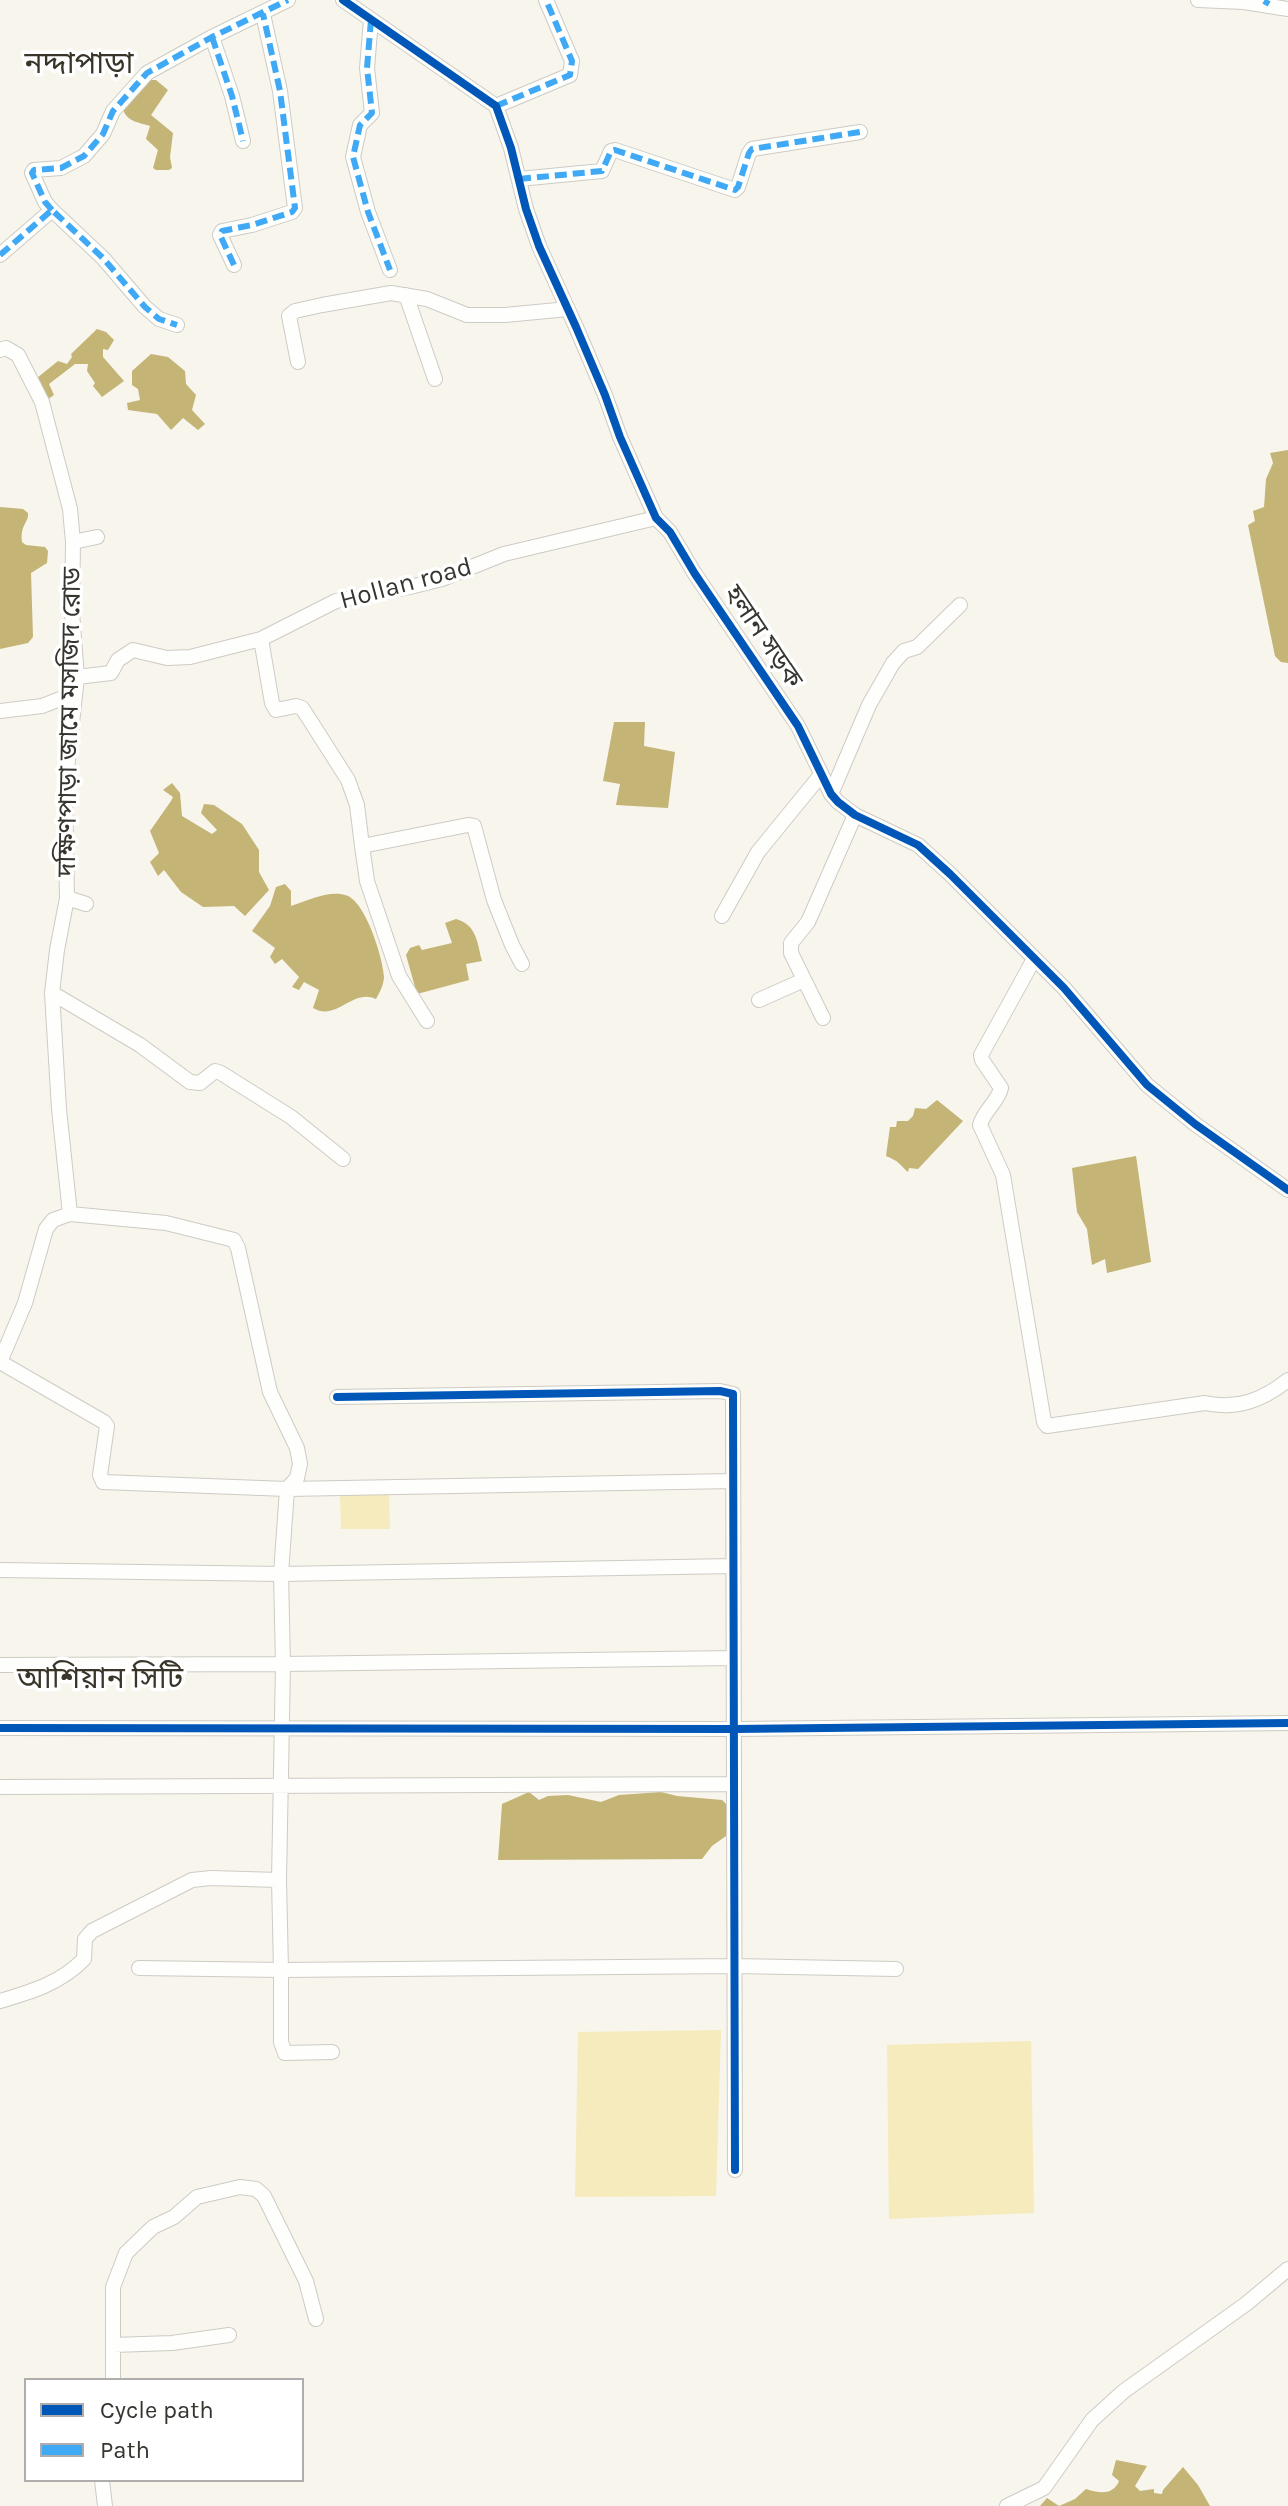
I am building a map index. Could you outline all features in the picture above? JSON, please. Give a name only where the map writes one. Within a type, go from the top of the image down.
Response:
[{"type":"street","points":[[177,325],[159,319],[145,307],[103,258],[52,210],[32,173],[34,170],[61,168],[84,156],[103,134],[113,111],[147,73],[288,0]]},
{"type":"street","points":[[343,0],[496,106],[570,75],[573,70],[546,0]]},
{"type":"street","points":[[1198,0],[1266,3],[1288,9]]},
{"type":"street","points":[[234,265],[220,235],[222,231],[252,225],[292,212],[295,208],[280,91],[263,14]]},
{"type":"street","points":[[371,20],[367,68],[372,113],[360,125],[353,157],[368,212],[390,270]]},
{"type":"street","points":[[212,37],[243,141]]},
{"type":"street","name":"হলান সড়ক","points":[[496,106],[539,246],[656,518],[670,532],[798,726],[831,794],[855,815],[918,845],[1064,988],[1147,1085],[1195,1124],[1288,1190]]},
{"type":"street","points":[[519,179],[602,171],[611,151],[615,150],[735,190],[752,149],[860,132]]},
{"type":"street","points":[[0,255],[52,210]]},
{"type":"street","points":[[298,362],[289,316],[295,311],[391,293],[427,299],[467,315],[568,309]]},
{"type":"street","points":[[406,295],[435,379]]},
{"type":"street","name":"দক্ষিণপাড়া জামে মসজিদ রোড","points":[[0,350],[6,348],[18,355],[42,402],[70,509],[73,542],[72,612],[77,677],[65,788],[67,898],[52,993],[59,1109],[70,1214]]},
{"type":"street","name":"Hollan road","points":[[77,677],[111,673],[118,660],[133,650],[167,658],[190,657],[261,639],[336,601],[431,582],[504,554],[656,518]]},
{"type":"street","points":[[73,542],[97,537]]},
{"type":"street","points":[[831,794],[869,705],[893,663],[904,651],[917,647],[960,605]]},
{"type":"street","points":[[261,639],[272,703],[276,710],[296,706],[302,708],[348,780],[357,805],[367,881],[399,976],[427,1021]]},
{"type":"street","points":[[0,711],[42,706],[73,694]]},
{"type":"street","points":[[722,916],[758,852],[820,776]]},
{"type":"street","points":[[823,1018],[791,953],[791,943],[808,922],[855,815]]},
{"type":"street","points":[[362,846],[474,826],[494,900],[522,964]]},
{"type":"street","points":[[67,898],[86,904]]},
{"type":"street","points":[[1034,959],[981,1055],[1001,1088],[980,1125],[1003,1175],[1044,1422],[1047,1426],[1205,1403],[1221,1407],[1236,1406],[1256,1400],[1288,1380]]},
{"type":"street","points":[[759,1000],[804,980]]},
{"type":"street","points":[[52,993],[140,1045],[190,1082],[200,1083],[215,1071],[221,1073],[291,1117],[343,1159]]},
{"type":"street","points":[[332,2052],[285,2053],[281,2042],[281,1574],[287,1489],[297,1478],[300,1464],[297,1448],[270,1392],[238,1248],[234,1240],[166,1223],[70,1214],[53,1220],[46,1229],[25,1303],[0,1362],[104,1422],[107,1426],[100,1475],[103,1482],[287,1489],[733,1481]]},
{"type":"street","points":[[337,1397],[733,1394],[735,2170]]},
{"type":"street","points":[[0,1570],[281,1574],[733,1566]]},
{"type":"street","points":[[0,1665],[734,1658]]},
{"type":"street","points":[[0,1728],[734,1729],[1288,1723]]},
{"type":"street","points":[[0,1787],[734,1784]]},
{"type":"street","points":[[0,2001],[56,1982],[71,1973],[85,1955],[87,1934],[192,1880],[279,1880]]},
{"type":"street","points":[[139,1968],[281,1970],[735,1966],[896,1969]]},
{"type":"street","points":[[113,2378],[113,2287],[126,2253],[153,2227],[174,2217],[197,2197],[240,2187],[256,2189],[264,2196],[306,2281],[316,2319]]},
{"type":"street","points":[[1007,2506],[1044,2488],[1092,2420],[1124,2391],[1246,2304],[1288,2269]]},
{"type":"street","points":[[113,2345],[172,2343],[229,2335]]},
{"type":"street","points":[[102,2482],[105,2506]]},
{"type":"shaded area","points":[[149,80],[156,80],[168,90],[151,115],[173,133],[172,168],[169,170],[153,168],[158,150],[146,139],[150,126],[131,120],[123,110],[136,91]]},
{"type":"shaded area","points":[[97,329],[114,340],[108,350],[103,349],[103,357],[124,381],[102,397],[93,386],[95,383],[87,371],[88,364],[75,364],[49,384],[54,395],[47,400],[37,378],[58,361],[67,364],[71,354]]},
{"type":"shaded area","points":[[151,354],[168,357],[185,371],[186,384],[196,395],[192,410],[205,424],[198,430],[183,418],[171,430],[157,414],[128,410],[127,403],[140,400],[138,389],[132,385],[132,371]]},
{"type":"shaded area","points":[[1288,450],[1288,663],[1281,662],[1275,656],[1248,525],[1255,521],[1253,511],[1264,507],[1266,479],[1273,463],[1270,453]]},
{"type":"shaded area","points":[[0,507],[23,509],[28,513],[22,542],[45,547],[48,551],[47,563],[31,573],[33,637],[28,643],[0,649]]},
{"type":"shaded area","points":[[614,722],[645,722],[644,746],[675,752],[668,808],[616,805],[620,784],[603,781]]},
{"type":"shaded area","points":[[172,783],[180,793],[182,816],[212,834],[217,830],[201,813],[204,804],[214,805],[242,824],[259,850],[259,872],[269,890],[245,916],[234,906],[203,907],[181,892],[164,870],[158,876],[150,862],[159,853],[150,831],[173,797],[163,790]]},
{"type":"shaded area","points":[[285,884],[291,891],[291,906],[339,894],[352,899],[359,907],[372,930],[383,968],[383,982],[376,999],[359,998],[330,1011],[322,1011],[313,1008],[319,990],[304,982],[299,990],[292,987],[299,977],[282,959],[275,964],[270,957],[275,948],[252,931],[270,906],[276,887]]},
{"type":"shaded area","points":[[456,919],[472,930],[482,961],[466,964],[469,980],[417,994],[406,955],[410,948],[419,945],[422,950],[452,943],[445,923]]},
{"type":"shaded area","points":[[937,1100],[963,1121],[918,1169],[909,1168],[908,1172],[886,1156],[890,1127],[896,1127],[897,1121],[908,1121],[915,1108],[926,1109]]},
{"type":"shaded area","points":[[1136,1156],[1151,1262],[1107,1273],[1105,1259],[1092,1265],[1087,1229],[1077,1212],[1072,1168]]},
{"type":"shaded area","points":[[340,1495],[389,1495],[390,1529],[341,1529]]},
{"type":"shaded area","points":[[529,1792],[539,1800],[548,1796],[568,1795],[601,1802],[619,1795],[661,1792],[722,1800],[728,1808],[729,1822],[726,1836],[712,1846],[702,1859],[498,1860],[502,1804]]},
{"type":"shaded area","points":[[721,2030],[716,2196],[575,2197],[578,2032]]},
{"type":"shaded area","points":[[1031,2041],[1034,2213],[889,2219],[887,2045]]},
{"type":"shaded area","points":[[1116,2460],[1147,2466],[1135,2486],[1140,2491],[1154,2489],[1154,2493],[1162,2494],[1183,2467],[1210,2506],[1059,2506],[1075,2499],[1086,2489],[1100,2492],[1113,2489],[1119,2481],[1112,2475]]},
{"type":"shaded area","points":[[1047,2498],[1059,2506],[1040,2506]]},
{"type":"marked path","points":[[52,210],[45,202],[32,173],[34,170],[61,168],[84,156],[103,134],[113,111],[147,73],[288,0]]},
{"type":"marked path","points":[[496,106],[570,75],[572,61],[546,0]]},
{"type":"marked path","points":[[1265,5],[1268,0]]},
{"type":"marked path","points":[[234,265],[220,235],[222,231],[252,225],[292,212],[295,208],[280,91],[263,14]]},
{"type":"marked path","points":[[371,20],[367,68],[372,113],[360,125],[353,157],[368,212],[390,270]]},
{"type":"marked path","points":[[212,37],[243,141]]},
{"type":"marked path","points":[[519,179],[602,171],[611,151],[615,150],[735,190],[752,149],[860,132]]},
{"type":"marked path","points":[[0,255],[52,210],[103,258],[145,307],[159,319],[177,325]]},
{"type":"cycle path","points":[[343,0],[496,106],[539,246],[656,518],[670,532],[798,726],[831,794],[855,815],[918,845],[1064,988],[1147,1085],[1195,1124],[1288,1190]]},
{"type":"cycle path","points":[[337,1397],[720,1391],[733,1394],[735,2170]]},
{"type":"cycle path","points":[[0,1728],[734,1729],[1288,1723]]},
{"type":"district","name":"নদ্দাপাড়া","points":[[79,64]]},
{"type":"district","name":"আশিয়ান সিটি","points":[[100,1679]]}]
